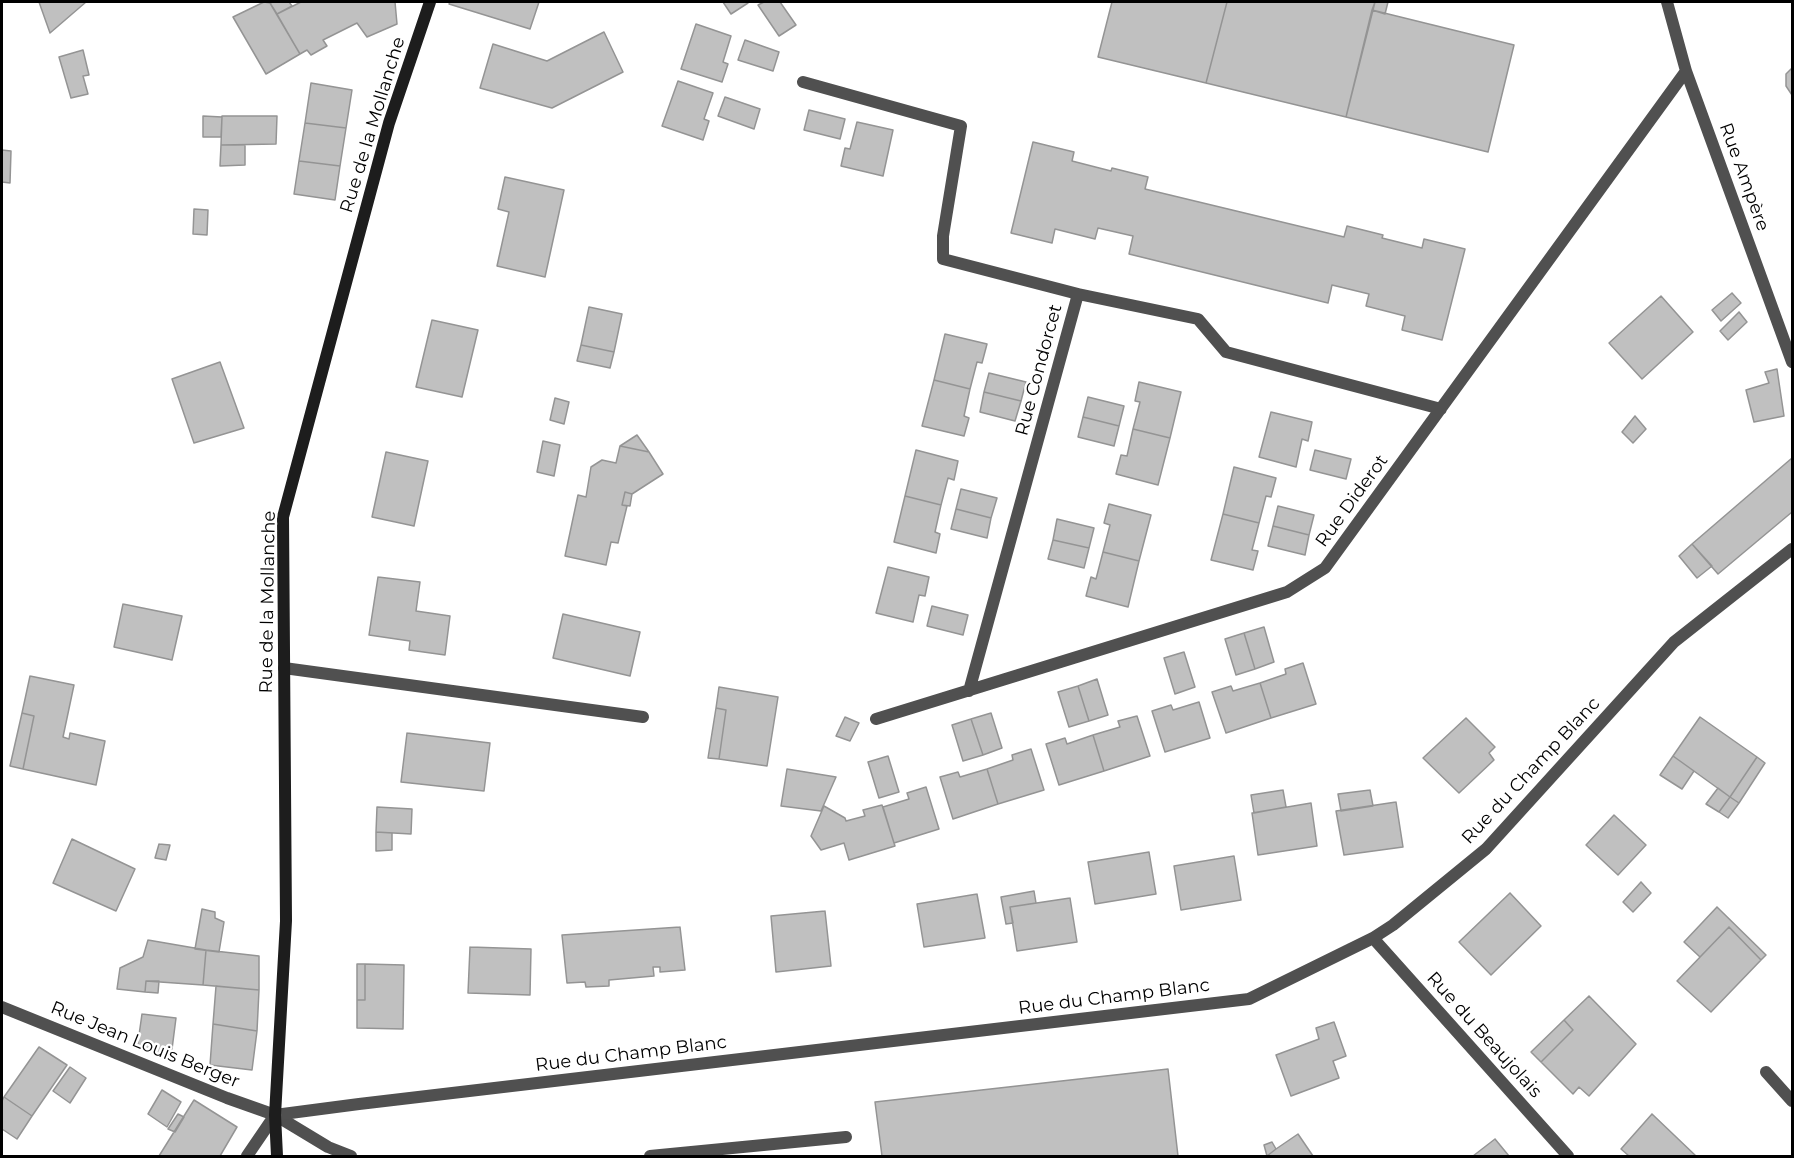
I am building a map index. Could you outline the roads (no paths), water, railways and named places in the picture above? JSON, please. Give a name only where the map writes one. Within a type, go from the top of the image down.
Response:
[{"type":"main road","name":"Rue de la Mollanche","points":[[277,1156],[275,1115],[286,921],[283,517],[389,123],[430,2]]},
{"type":"street","name":"Rue Ampère","points":[[1668,2],[1686,71],[1792,362]]},
{"type":"street","name":"Rue Diderot","points":[[876,719],[1287,592],[1325,568],[1686,71]]},
{"type":"street","points":[[803,82],[962,126],[943,236],[943,259],[1078,294]]},
{"type":"street","name":"Rue Condorcet","points":[[969,691],[1078,294],[1198,319],[1226,352],[1441,409]]},
{"type":"street","name":"Rue du Champ Blanc","points":[[275,1115],[1249,999],[1373,938],[1393,925],[1486,849],[1674,642],[1792,549]]},
{"type":"street","points":[[284,668],[643,717]]},
{"type":"street","name":"Rue du Beaujolais","points":[[1373,938],[1568,1156]]},
{"type":"street","name":"Rue Jean Louis Berger","points":[[2,1007],[227,1098],[275,1115],[328,1147],[351,1156]]},
{"type":"street","points":[[1766,1072],[1792,1101]]},
{"type":"street","points":[[247,1156],[275,1115]]},
{"type":"street","points":[[650,1156],[846,1137]]}]
